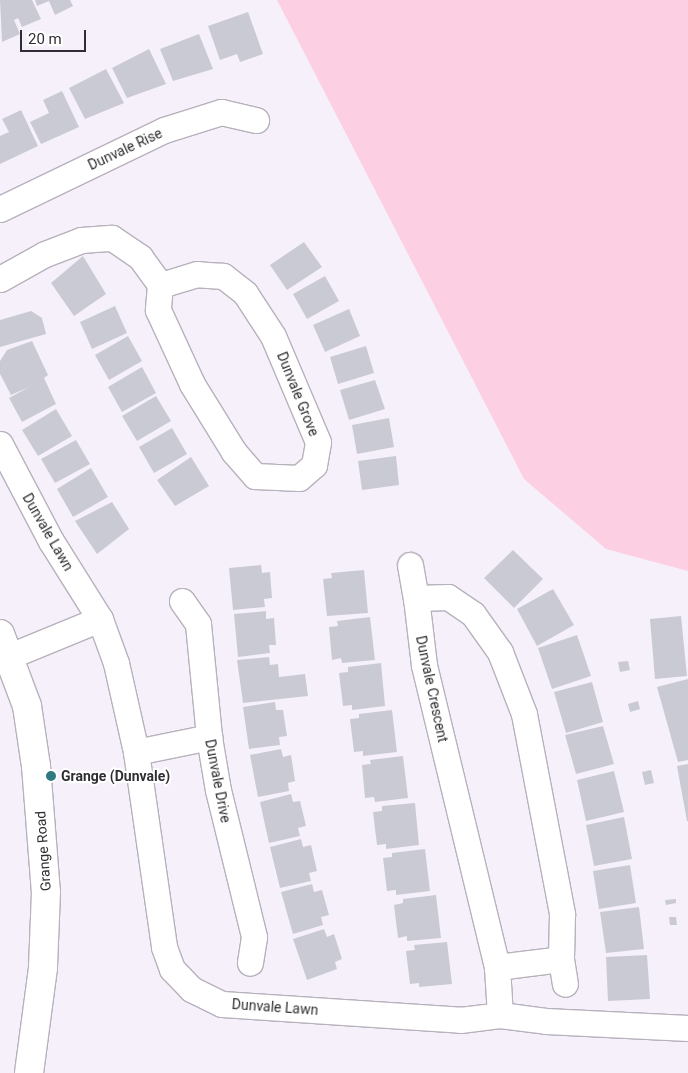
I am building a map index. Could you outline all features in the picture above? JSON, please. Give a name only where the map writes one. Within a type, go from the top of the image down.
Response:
[{"type":"main road","name":"Grange Road","points":[[3,650],[27,706],[36,766],[46,892],[43,968],[34,1068]]},
{"type":"street","name":"Dunvale Rise","points":[[0,209],[164,130],[221,112],[256,120]]},
{"type":"street","points":[[0,279],[45,254],[81,240],[112,238],[140,257],[160,285]]},
{"type":"street","name":"Dunvale Grove","points":[[197,274],[223,276],[245,293],[274,336],[318,442],[314,466],[299,478],[255,476],[234,452],[192,384],[158,310],[160,285],[197,274]]},
{"type":"street","name":"Dunvale Lawn","points":[[0,444],[51,541],[100,619],[116,664],[136,752],[164,947],[172,969],[191,989],[222,1004],[460,1020],[500,1014],[546,1021],[688,1028]]},
{"type":"street","name":"Dunvale Crescent","points":[[410,565],[424,665],[497,968],[500,1014]]},
{"type":"street","points":[[416,598],[448,597],[473,614],[500,652],[527,733],[562,914],[560,959],[565,984]]},
{"type":"street","name":"Dunvale Drive","points":[[182,601],[198,624],[209,738],[230,843],[254,937],[250,963]]},
{"type":"street","points":[[3,650],[100,619]]},
{"type":"street","points":[[136,752],[209,738]]},
{"type":"street","points":[[497,968],[560,959]]},
{"type":"shaded area","points":[[277,0],[688,0],[688,571],[606,549],[524,479]]},
{"type":"building","points":[[0,0],[32,0],[41,19],[22,27],[18,18],[14,20],[20,34],[2,42]]},
{"type":"building","points":[[35,0],[70,0],[73,6],[55,15],[49,1],[37,6]]},
{"type":"building","points":[[248,12],[263,54],[240,62],[237,54],[220,60],[208,26]]},
{"type":"building","points":[[199,34],[213,69],[173,81],[160,49]]},
{"type":"building","points":[[149,49],[166,84],[127,98],[112,68]]},
{"type":"building","points":[[106,69],[124,103],[85,119],[69,88]]},
{"type":"building","points":[[62,91],[79,127],[41,144],[30,122],[49,113],[43,100]]},
{"type":"building","points":[[21,110],[38,146],[0,164],[0,136],[9,132],[2,119]]},
{"type":"building","points":[[304,242],[322,267],[287,290],[270,265]]},
{"type":"building","points":[[83,256],[106,294],[74,316],[51,283]]},
{"type":"building","points":[[325,276],[339,301],[307,319],[293,294]]},
{"type":"building","points":[[115,306],[127,333],[92,349],[80,322]]},
{"type":"building","points":[[349,309],[360,336],[325,352],[313,325]]},
{"type":"building","points":[[31,311],[42,318],[46,334],[0,347],[0,320]]},
{"type":"building","points":[[128,336],[142,361],[109,380],[95,355]]},
{"type":"building","points":[[32,341],[48,375],[44,378],[56,404],[22,422],[9,398],[29,387],[11,395],[0,374],[0,361],[7,350]]},
{"type":"building","points":[[366,346],[374,373],[338,384],[330,357]]},
{"type":"building","points":[[142,367],[156,393],[122,412],[108,387]]},
{"type":"building","points":[[375,380],[385,409],[349,420],[340,390]]},
{"type":"building","points":[[156,396],[171,421],[137,441],[122,416]]},
{"type":"building","points":[[56,409],[72,436],[38,456],[22,430]]},
{"type":"building","points":[[389,418],[394,447],[357,454],[352,425]]},
{"type":"building","points":[[172,428],[187,454],[154,473],[139,447]]},
{"type":"building","points":[[76,440],[90,464],[55,483],[41,459]]},
{"type":"building","points":[[396,456],[399,485],[362,490],[358,461]]},
{"type":"building","points":[[191,457],[209,486],[175,506],[157,480]]},
{"type":"building","points":[[91,468],[108,497],[73,517],[57,489]]},
{"type":"building","points":[[112,502],[129,529],[97,554],[75,521]]},
{"type":"building","points":[[513,550],[543,579],[514,608],[484,578]]},
{"type":"building","points":[[261,565],[262,573],[270,572],[272,598],[264,599],[265,607],[233,610],[229,568]]},
{"type":"building","points":[[364,570],[368,613],[327,616],[323,579],[332,578],[331,573]]},
{"type":"building","points":[[553,589],[574,625],[537,646],[517,609]]},
{"type":"building","points":[[266,611],[266,619],[274,618],[276,645],[269,645],[270,653],[238,657],[234,614]]},
{"type":"building","points":[[681,616],[687,676],[655,679],[650,619]]},
{"type":"building","points":[[370,617],[375,660],[342,663],[341,658],[332,660],[329,627],[338,626],[337,621]]},
{"type":"building","points":[[577,635],[591,676],[552,689],[538,648]]},
{"type":"building","points":[[269,657],[270,665],[278,664],[279,677],[305,674],[308,696],[243,703],[237,660]]},
{"type":"building","points":[[628,661],[630,670],[620,672],[618,662]]},
{"type":"building","points":[[381,663],[385,706],[352,710],[352,705],[343,706],[339,673],[348,672],[348,667]]},
{"type":"building","points":[[688,679],[688,760],[678,762],[657,687]]},
{"type":"building","points":[[592,682],[603,722],[566,733],[554,692]]},
{"type":"building","points":[[638,701],[640,709],[630,712],[628,704]]},
{"type":"building","points":[[275,702],[276,710],[283,710],[287,736],[279,737],[280,745],[249,749],[243,707]]},
{"type":"building","points":[[392,710],[397,752],[363,756],[363,751],[354,752],[350,719],[359,718],[359,714]]},
{"type":"building","points":[[603,726],[614,764],[576,774],[565,735]]},
{"type":"building","points":[[281,749],[283,757],[291,755],[295,781],[288,783],[289,791],[258,797],[250,755]]},
{"type":"building","points":[[403,756],[408,798],[375,802],[374,797],[365,798],[362,765],[371,764],[370,760]]},
{"type":"building","points":[[688,764],[688,821],[687,821],[677,766]]},
{"type":"building","points":[[651,770],[654,783],[645,785],[642,772]]},
{"type":"building","points":[[614,771],[624,812],[586,821],[577,780]]},
{"type":"building","points":[[291,794],[293,802],[300,801],[306,826],[298,828],[300,836],[269,843],[260,802]]},
{"type":"building","points":[[415,803],[419,845],[386,849],[386,844],[377,845],[373,812],[382,811],[382,806]]},
{"type":"building","points":[[624,817],[632,859],[594,866],[586,825]]},
{"type":"building","points":[[301,839],[303,847],[311,845],[317,871],[309,873],[311,881],[280,888],[270,847]]},
{"type":"building","points":[[425,849],[430,891],[396,895],[396,890],[387,891],[383,858],[392,857],[392,853]]},
{"type":"building","points":[[630,865],[636,903],[599,909],[593,871]]},
{"type":"building","points":[[312,884],[314,892],[322,890],[329,915],[321,917],[323,925],[293,934],[281,892]]},
{"type":"building","points":[[436,895],[441,938],[407,941],[407,936],[398,938],[394,905],[403,903],[403,899]]},
{"type":"building","points":[[676,899],[676,903],[666,905],[665,900]]},
{"type":"building","points":[[639,907],[644,949],[606,953],[600,912]]},
{"type":"building","points":[[669,917],[676,917],[677,925],[670,925]]},
{"type":"building","points":[[324,929],[327,937],[334,934],[342,959],[335,962],[337,969],[307,980],[293,939]]},
{"type":"building","points":[[447,942],[452,984],[419,987],[419,983],[410,984],[406,951],[415,950],[414,945]]},
{"type":"building","points":[[647,955],[650,999],[608,1001],[606,957]]},
{"type":"place","name":"Grange (Dunvale)","points":[[51,776]]}]
